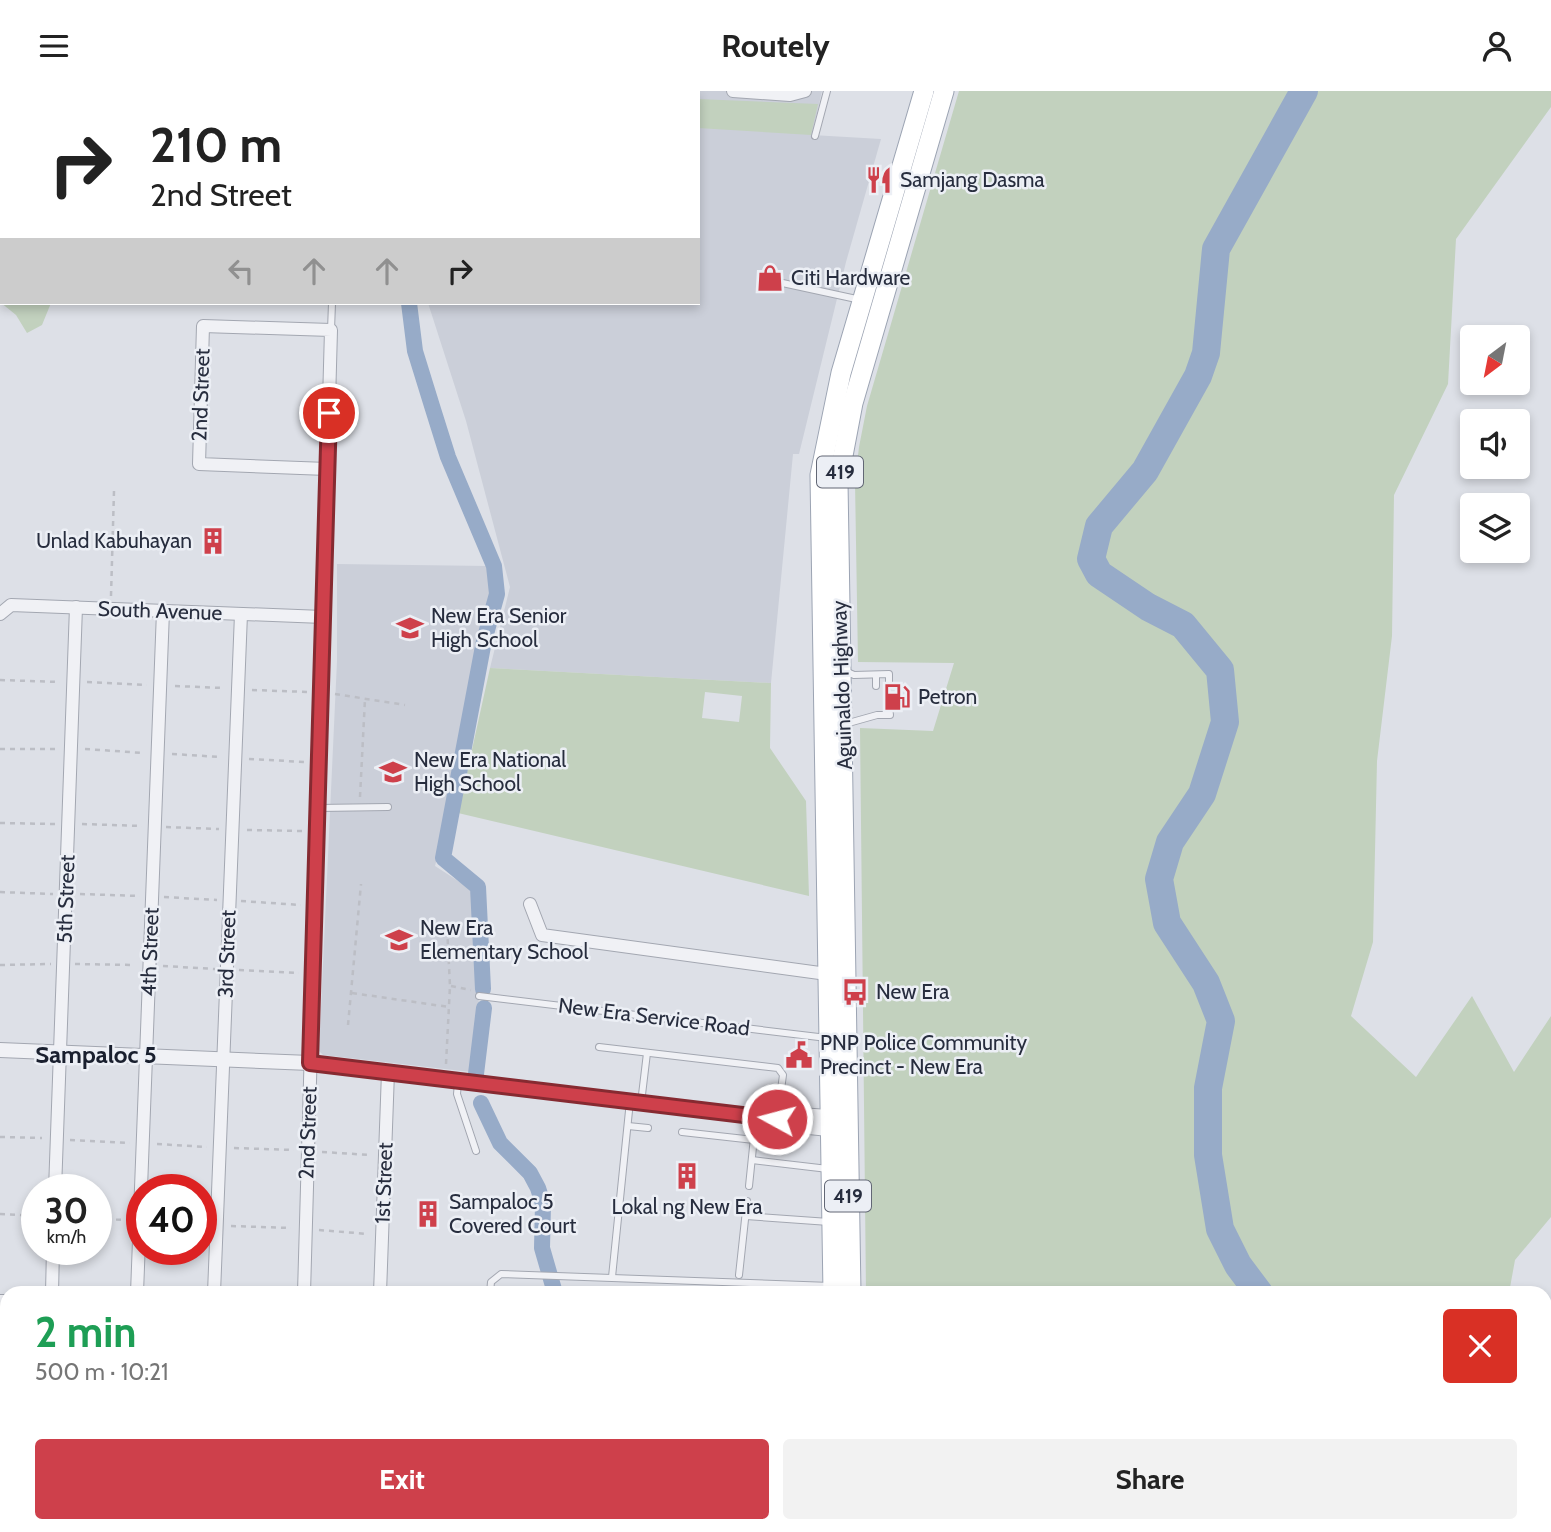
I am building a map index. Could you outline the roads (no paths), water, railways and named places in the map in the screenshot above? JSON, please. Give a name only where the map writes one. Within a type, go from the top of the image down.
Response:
[{"type":"main road","name":"Aguinaldo Highway","points":[[841,1286],[831,1222],[830,1169],[835,1124],[836,926],[843,725],[838,482],[879,278],[924,91]]},
{"type":"main road","name":"Aguinaldo Highway","points":[[842,1286],[827,974],[836,926],[822,727],[820,475],[825,437],[863,300],[879,278],[944,91]]},
{"type":"street","points":[[733,91],[790,95],[805,91]]},
{"type":"street","name":"2nd Street","points":[[303,1286],[308,1151],[331,330],[203,326],[199,464],[327,469]]},
{"type":"street","name":"South Avenue","points":[[0,614],[10,605],[323,617]]},
{"type":"street","name":"5th Street","points":[[56,1174],[76,607]]},
{"type":"street","name":"4th Street","points":[[137,1286],[163,611]]},
{"type":"street","name":"3rd Street","points":[[214,1286],[241,614]]},
{"type":"street","points":[[530,904],[542,935],[827,974]]},
{"type":"street","points":[[0,1050],[223,1057],[310,1063],[782,1119]]},
{"type":"street","name":"1st Street","points":[[380,1286],[388,1072]]},
{"type":"street","points":[[800,1120],[835,1124]]},
{"type":"street","points":[[52,1286],[53,1265]]},
{"type":"lane","points":[[816,136],[827,91]]},
{"type":"lane","points":[[764,279],[863,300]]},
{"type":"lane","name":"2nd Street","points":[[331,330],[332,305]]},
{"type":"lane","points":[[821,661],[854,675],[889,674],[889,686]]},
{"type":"lane","points":[[876,674],[876,686]]},
{"type":"lane","points":[[822,727],[843,725],[876,711],[890,715],[889,707]]},
{"type":"lane","points":[[317,809],[388,807]]},
{"type":"lane","name":"New Era Service Road","points":[[479,996],[829,1038]]},
{"type":"lane","points":[[599,1047],[778,1068],[783,1075],[782,1119]]},
{"type":"lane","points":[[612,1277],[628,1126],[647,1053]]},
{"type":"lane","points":[[451,1080],[476,1151]]},
{"type":"lane","points":[[749,1186],[756,1116]]},
{"type":"lane","points":[[628,1126],[648,1128]]},
{"type":"lane","points":[[682,1132],[754,1140]]},
{"type":"lane","points":[[751,1160],[830,1169]]},
{"type":"lane","points":[[739,1275],[747,1201]]},
{"type":"lane","points":[[746,1216],[831,1222]]},
{"type":"lane","points":[[492,1286],[493,1279],[501,1274],[771,1286]]},
{"type":"waterway","points":[[1254,1286],[1238,1265],[1220,1229],[1208,1155],[1208,1088],[1221,1021],[1206,983],[1167,923],[1159,879],[1170,842],[1202,794],[1225,722],[1220,670],[1183,625],[1148,607],[1099,574],[1091,559],[1099,526],[1145,471],[1198,376],[1206,353],[1216,249],[1304,91]]},
{"type":"waterway","points":[[409,305],[415,351],[448,457],[494,566],[497,594],[484,641],[443,858],[478,887],[483,989]]},
{"type":"waterway","points":[[476,1074],[484,1008]]},
{"type":"waterway","points":[[481,1103],[500,1143],[530,1173],[538,1188],[543,1204],[542,1248],[553,1286]]},
{"type":"tunnel","points":[[785,1113],[800,1115]]},
{"type":"place","name":"Samjang Dasma","points":[[879,180]]},
{"type":"place","name":"Citi Hardware","points":[[770,278]]},
{"type":"place","name":"Unlad Kabuhayan","points":[[213,541]]},
{"type":"place","name":"New Era Senior High School","points":[[410,628]]},
{"type":"place","name":"Petron","points":[[897,697]]},
{"type":"place","name":"New Era National High School","points":[[393,772]]},
{"type":"place","name":"New Era Elementary School","points":[[399,940]]},
{"type":"place","name":"New Era","points":[[855,992]]},
{"type":"place","name":"PNP Police Community Precinct - New Era","points":[[799,1055]]},
{"type":"place","name":"Lokal ng New Era","points":[[687,1176]]},
{"type":"place","name":"Sampaloc 5 Covered Court","points":[[428,1214]]},
{"type":"district","name":"Sampaloc 5","points":[[96,1055]]}]
